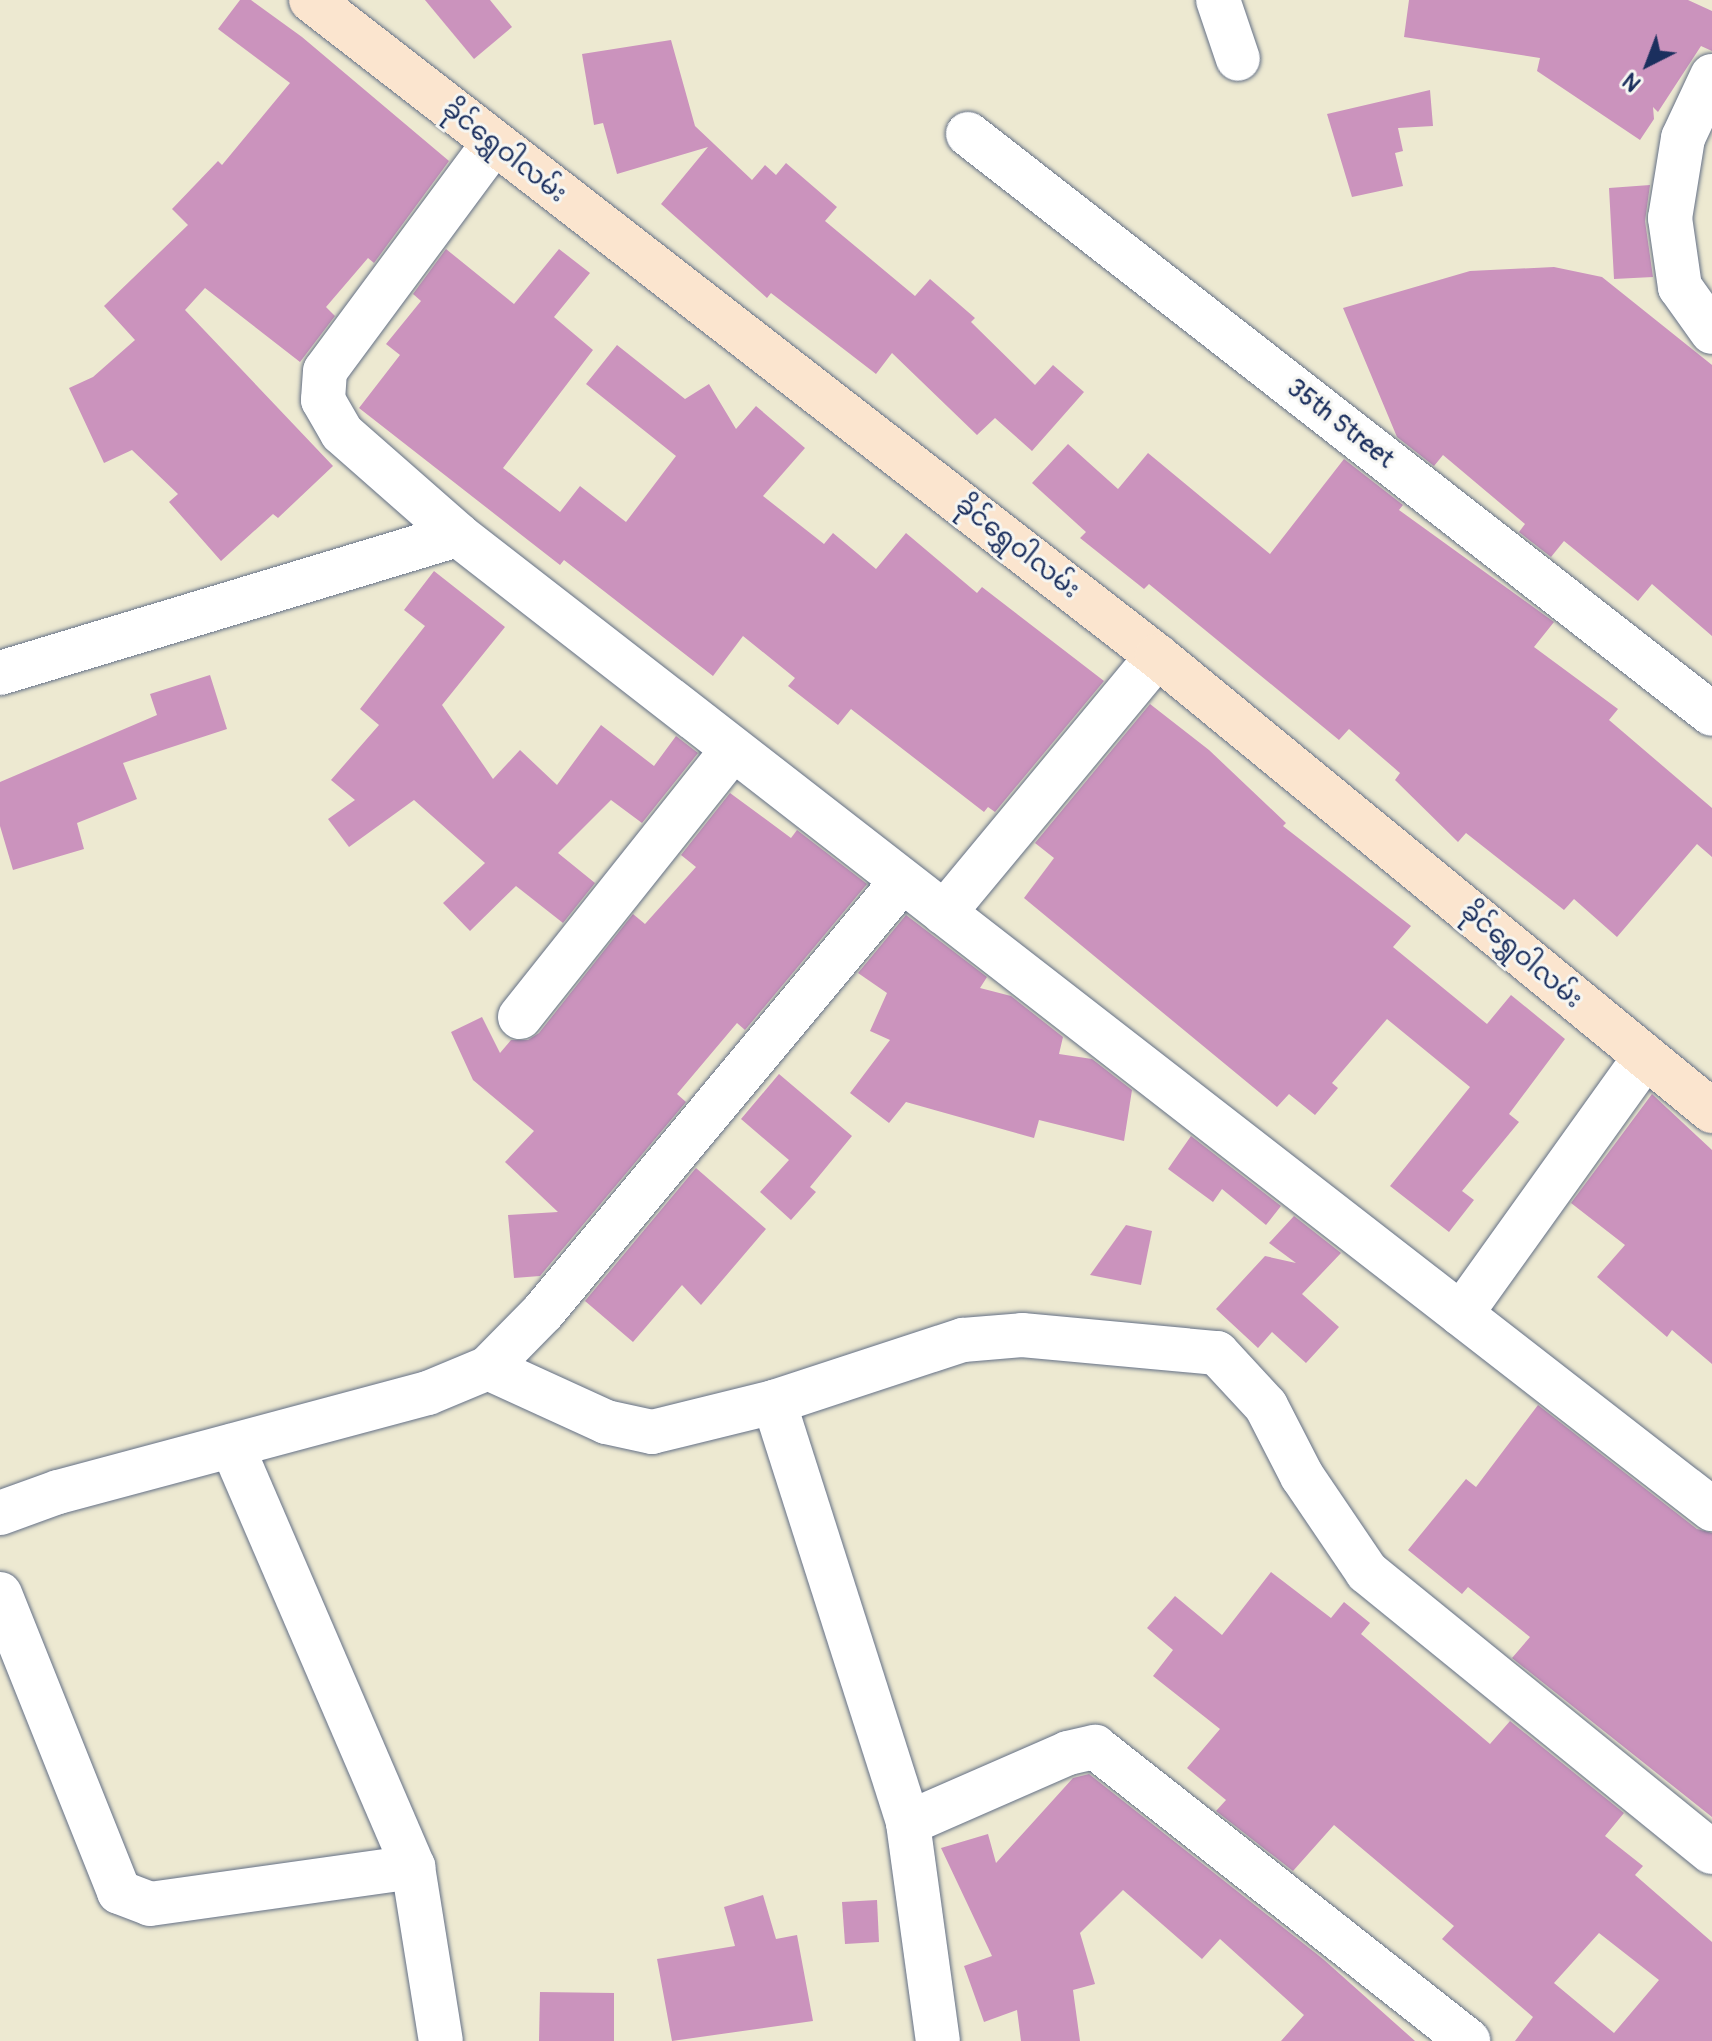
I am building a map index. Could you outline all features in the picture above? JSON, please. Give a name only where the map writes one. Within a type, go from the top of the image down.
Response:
[{"type":"street","name":"ခိုင်ရွှေဝါလမ်း","points":[[311,0],[1157,656],[1712,1111]]},
{"type":"street","points":[[1218,0],[1238,59]]},
{"type":"street","points":[[1712,76],[1683,138],[1670,218],[1680,287],[1712,332]]},
{"type":"street","name":"35th Street","points":[[968,134],[1712,714]]},
{"type":"street","points":[[493,144],[370,306],[325,371],[323,400],[342,433],[458,535],[1712,1509]]},
{"type":"street","points":[[0,673],[458,535]]},
{"type":"street","points":[[944,913],[1157,656]]},
{"type":"street","points":[[520,1017],[733,749]]},
{"type":"street","points":[[0,1513],[58,1492],[428,1393],[488,1368],[543,1312],[902,881]]},
{"type":"street","points":[[1461,1314],[1644,1058]]},
{"type":"street","points":[[488,1368],[606,1422],[652,1432],[774,1402],[963,1340],[1022,1335],[1217,1353],[1266,1406],[1309,1487],[1367,1572],[1712,1852]]},
{"type":"street","points":[[774,1402],[908,1823],[938,2041]]},
{"type":"street","points":[[232,1446],[413,1867],[441,2041]]},
{"type":"street","points":[[0,1594],[119,1892],[150,1904],[413,1867]]},
{"type":"street","points":[[908,1823],[1068,1753],[1095,1747],[1468,2041]]},
{"type":"building","points":[[240,0],[251,0],[302,37],[449,161],[374,263],[368,258],[326,307],[335,316],[300,362],[205,288],[185,310],[333,466],[278,518],[273,514],[221,561],[169,502],[178,494],[132,450],[104,463],[69,388],[93,377],[135,340],[104,306],[188,225],[172,209],[218,161],[222,165],[290,83],[218,29]]},
{"type":"building","points":[[425,0],[490,0],[512,27],[474,59]]},
{"type":"building","points":[[1409,0],[1688,0],[1712,11],[1712,51],[1701,46],[1658,112],[1653,107],[1654,119],[1640,140],[1537,71],[1540,58],[1404,37]]},
{"type":"building","points":[[671,40],[695,126],[752,180],[765,165],[776,175],[786,163],[837,207],[825,221],[915,296],[930,279],[975,318],[971,322],[1035,385],[1053,365],[1084,392],[1032,451],[995,418],[977,435],[892,353],[876,374],[771,293],[767,298],[661,204],[708,147],[617,174],[603,123],[594,125],[582,54]]},
{"type":"building","points":[[1430,90],[1433,126],[1398,128],[1403,151],[1395,153],[1403,186],[1352,197],[1327,114]]},
{"type":"building","points":[[1650,185],[1645,221],[1653,277],[1614,279],[1609,188]]},
{"type":"building","points":[[446,249],[514,304],[559,249],[590,273],[554,317],[593,350],[503,468],[560,512],[580,486],[626,522],[676,456],[586,384],[617,345],[685,399],[709,384],[736,429],[756,406],[805,448],[763,496],[824,544],[833,533],[876,569],[906,533],[977,593],[982,587],[1104,681],[995,812],[988,807],[984,812],[851,709],[838,725],[788,686],[795,678],[743,636],[713,676],[564,560],[560,565],[359,408],[400,355],[386,344],[421,301],[413,294]]},
{"type":"building","points":[[1554,267],[1602,277],[1712,365],[1712,636],[1652,584],[1638,601],[1564,541],[1551,557],[1519,532],[1525,524],[1443,455],[1434,466],[1397,437],[1343,308],[1470,271]]},
{"type":"building","points":[[1068,444],[1118,489],[1148,453],[1270,554],[1344,459],[1403,505],[1399,510],[1554,622],[1534,647],[1618,709],[1609,720],[1712,808],[1712,857],[1697,844],[1617,937],[1574,899],[1564,910],[1466,833],[1458,842],[1395,780],[1400,773],[1349,729],[1339,740],[1149,584],[1144,589],[1080,538],[1086,532],[1032,483]]},
{"type":"building","points":[[434,571],[505,627],[442,705],[493,779],[520,750],[557,785],[601,725],[654,766],[676,736],[698,753],[642,823],[611,800],[558,853],[595,883],[563,923],[516,886],[470,931],[443,903],[485,863],[414,800],[349,847],[328,819],[355,800],[331,780],[379,725],[360,709],[425,626],[404,610]]},
{"type":"building","points":[[210,675],[227,729],[123,763],[137,799],[77,823],[84,849],[13,870],[0,826],[0,782],[157,715],[150,694]]},
{"type":"building","points":[[1150,704],[1209,750],[1286,823],[1283,826],[1411,926],[1393,947],[1487,1024],[1511,995],[1565,1039],[1509,1114],[1519,1122],[1462,1191],[1474,1200],[1449,1232],[1390,1186],[1470,1087],[1387,1019],[1332,1083],[1338,1088],[1315,1115],[1289,1094],[1277,1107],[1024,898],[1054,858],[1035,843]]},
{"type":"building","points":[[730,793],[791,838],[797,830],[867,884],[745,1030],[737,1023],[677,1094],[686,1102],[540,1276],[514,1278],[508,1215],[558,1212],[505,1162],[534,1131],[473,1080],[451,1032],[482,1017],[500,1053],[511,1040],[528,1040],[539,1033],[633,914],[645,924],[696,867],[681,855]]},
{"type":"building","points":[[906,915],[987,977],[980,988],[1011,996],[1063,1037],[1059,1054],[1092,1059],[1132,1090],[1124,1141],[1039,1120],[1034,1138],[906,1102],[889,1123],[850,1093],[890,1040],[870,1031],[887,993],[858,973]]},
{"type":"building","points":[[779,1074],[852,1136],[810,1187],[816,1192],[791,1220],[760,1192],[789,1160],[741,1119]]},
{"type":"building","points":[[1652,1094],[1712,1150],[1712,1364],[1672,1330],[1667,1337],[1597,1277],[1625,1245],[1571,1203]]},
{"type":"building","points":[[1191,1136],[1281,1206],[1266,1225],[1222,1189],[1213,1202],[1168,1169]]},
{"type":"building","points":[[696,1168],[766,1229],[701,1305],[682,1285],[633,1342],[585,1301]]},
{"type":"building","points":[[1294,1216],[1341,1253],[1302,1294],[1339,1327],[1306,1363],[1272,1332],[1258,1348],[1216,1309],[1265,1256],[1296,1263],[1269,1243]]},
{"type":"building","points":[[1126,1225],[1152,1231],[1141,1285],[1090,1275]]},
{"type":"building","points":[[1538,1405],[1697,1529],[1712,1533],[1712,1817],[1512,1658],[1530,1637],[1468,1587],[1462,1594],[1408,1550],[1466,1479],[1476,1487]]},
{"type":"building","points":[[1271,1572],[1331,1618],[1344,1602],[1370,1623],[1361,1634],[1490,1744],[1510,1721],[1624,1813],[1605,1836],[1643,1866],[1635,1875],[1712,1942],[1712,2041],[1515,2041],[1533,2017],[1442,1939],[1454,1926],[1334,1825],[1293,1871],[1216,1811],[1226,1800],[1187,1768],[1220,1729],[1153,1676],[1173,1650],[1147,1628],[1175,1596],[1222,1635]],"holes":[[[1599,1933],[1659,1980],[1614,2033],[1554,1983]]]},
{"type":"building","points":[[1089,1774],[1323,1959],[1415,2041],[1281,2041],[1304,2015],[1220,1939],[1202,1959],[1123,1890],[1080,1933],[1095,1984],[1073,1990],[1080,2041],[1021,2041],[1017,2010],[984,2022],[964,1966],[992,1956],[941,1848],[988,1834],[996,1863],[1073,1778]]},
{"type":"building","points":[[763,1895],[776,1939],[797,1935],[813,2021],[672,2041],[657,1959],[735,1946],[724,1907]]},
{"type":"building","points":[[877,1900],[879,1942],[845,1944],[842,1902]]},
{"type":"building","points":[[540,1992],[614,1993],[614,2041],[539,2041]]}]
